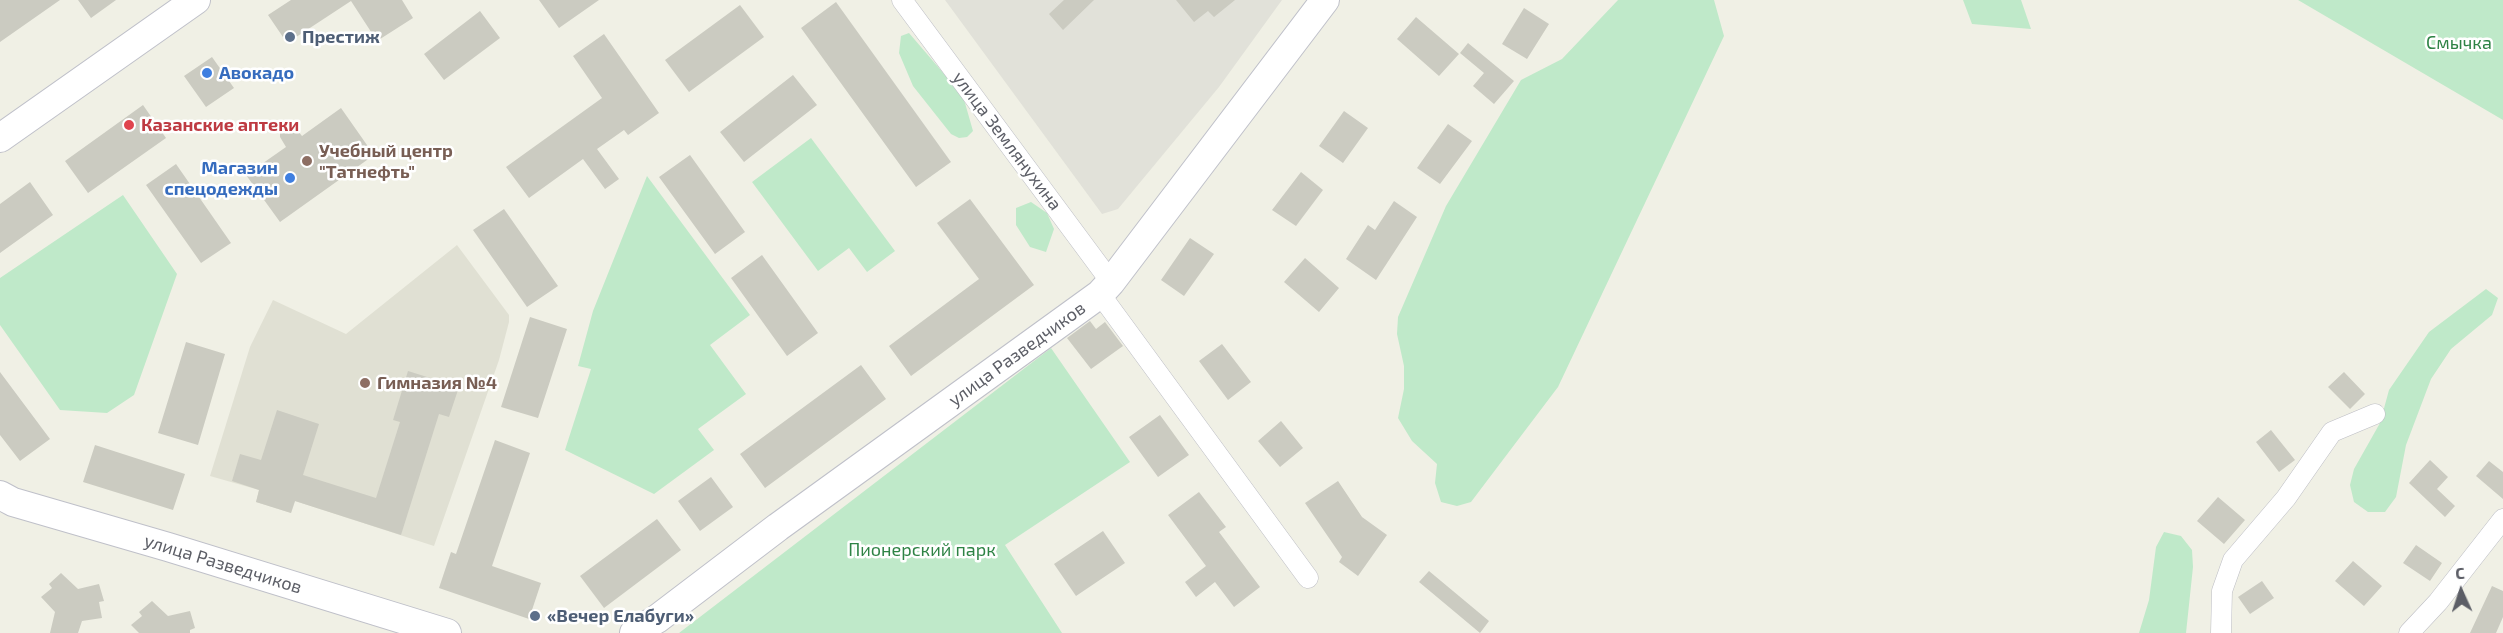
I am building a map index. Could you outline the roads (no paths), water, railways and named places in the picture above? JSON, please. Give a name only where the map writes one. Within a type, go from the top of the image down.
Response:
[{"type":"street","points":[[0,138],[196,0]]},
{"type":"street","name":"улица Землянухина","points":[[902,0],[1308,578]]},
{"type":"street","name":"улица Разведчиков","points":[[634,633],[657,619],[1105,288],[1325,0]]},
{"type":"street","points":[[2221,633],[2222,591],[2233,560],[2286,498],[2332,432],[2375,414]]},
{"type":"street","name":"улица Разведчиков","points":[[0,495],[12,502],[168,547],[447,633]]},
{"type":"street","points":[[2409,633],[2438,602],[2503,519]]},
{"type":"place","name":"Престиж","points":[[290,37]]},
{"type":"place","name":"Авокадо","points":[[207,73]]},
{"type":"place","name":"Казанские аптеки","points":[[129,125]]},
{"type":"place","name":"Учебный центр \"Татнефть\"","points":[[307,161]]},
{"type":"place","name":"Магазин спецодежды","points":[[290,178]]},
{"type":"place","name":"Гимназия №4","points":[[365,383]]},
{"type":"place","name":"«Вечер Елабуги»","points":[[535,616]]},
{"type":"park label","name":"Смычка","points":[[2459,43]]},
{"type":"park label","name":"Пионерский парк","points":[[922,550]]}]
